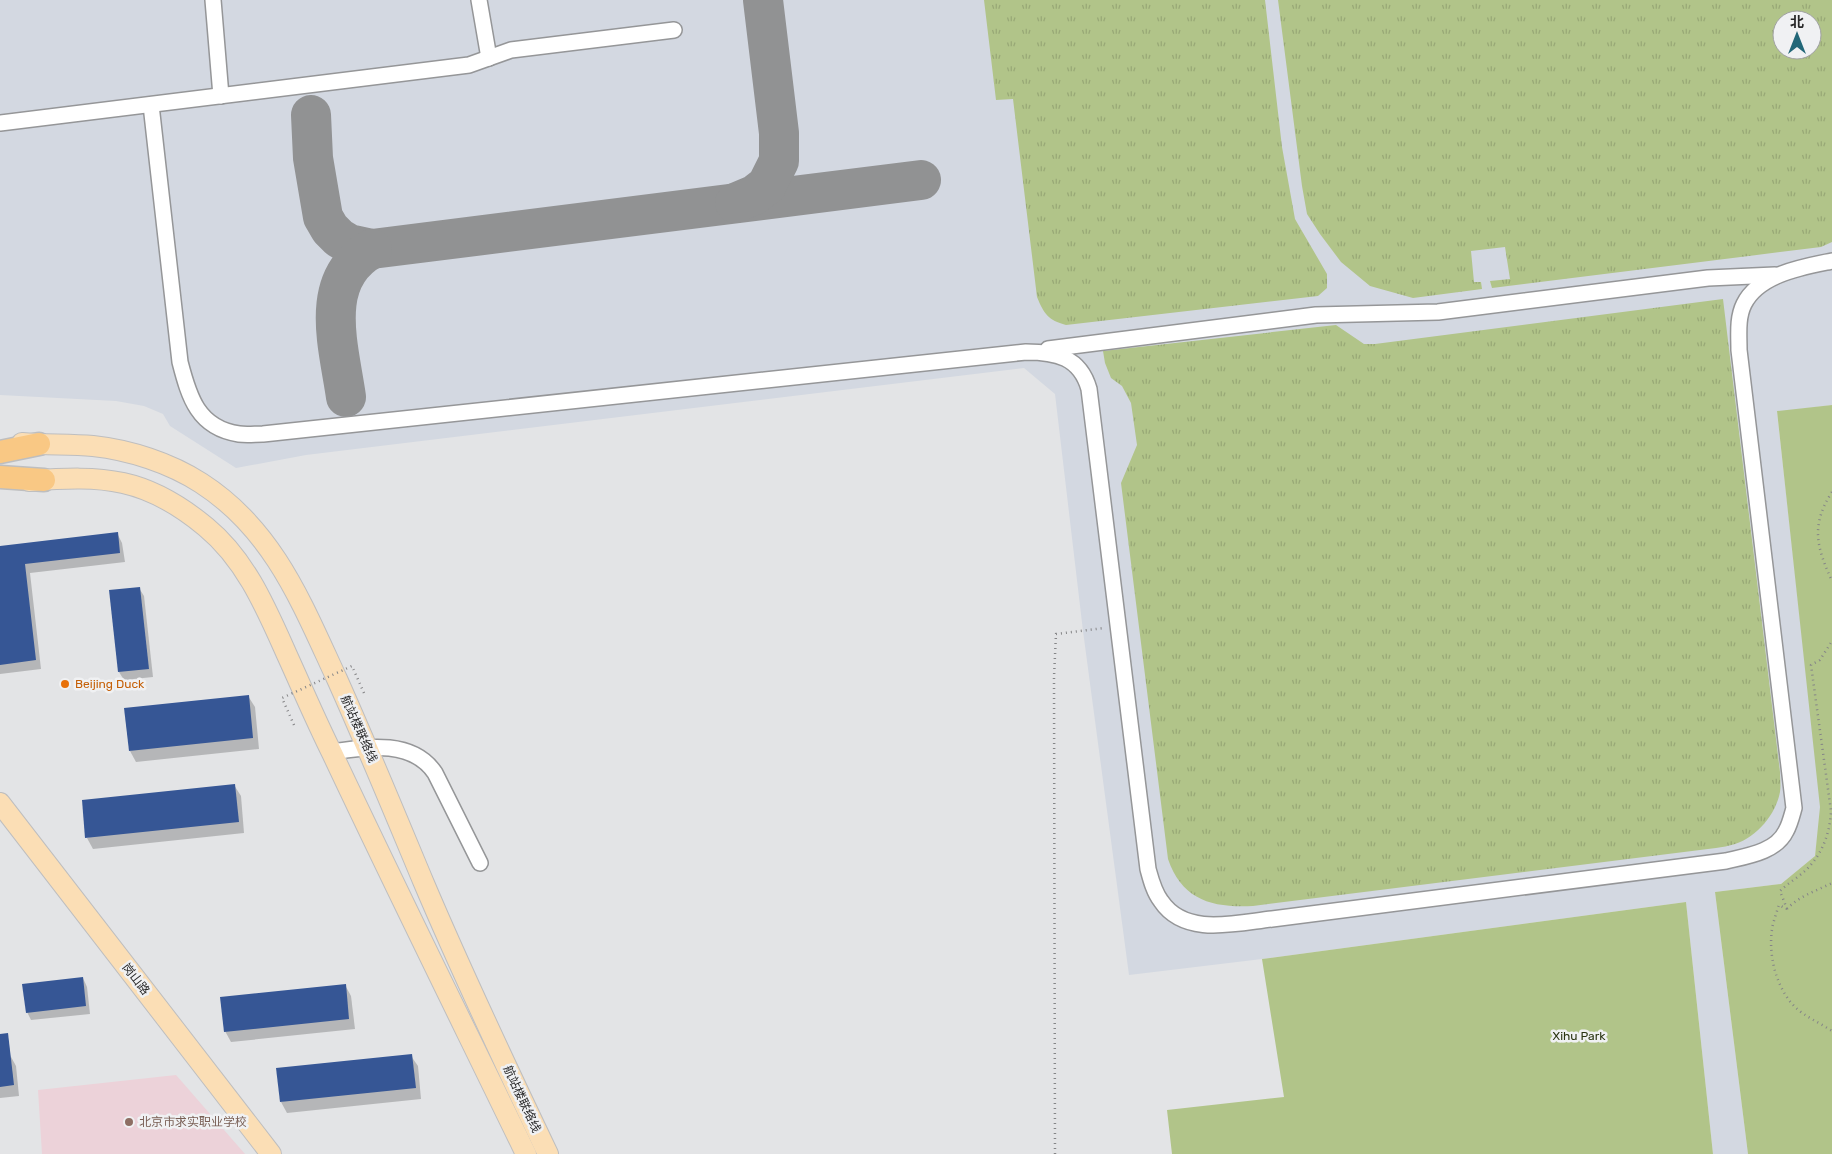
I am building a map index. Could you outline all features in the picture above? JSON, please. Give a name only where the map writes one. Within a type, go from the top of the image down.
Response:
[{"type":"highway","points":[[0,452],[39,444]]},
{"type":"highway","points":[[0,477],[44,480]]},
{"type":"main road","name":"航站楼联络线","points":[[0,442],[96,447],[149,459],[201,483],[237,511],[261,536],[294,586],[368,747],[424,882],[483,1016],[548,1154]]},
{"type":"main road","name":"航站楼联络线","points":[[0,483],[96,478],[124,482],[144,488],[175,504],[214,534],[234,556],[264,602],[331,752],[526,1154]]},
{"type":"main road","name":"岗山路","points":[[0,803],[271,1154]]},
{"type":"lane","points":[[214,0],[221,96]]},
{"type":"lane","points":[[479,0],[489,58]]},
{"type":"lane","points":[[0,123],[469,65],[511,50],[674,30]]},
{"type":"lane","points":[[151,104],[180,362],[188,391],[199,412],[216,427],[239,434],[262,434],[1026,352],[1316,315],[1446,311],[1708,278],[1780,275],[1832,261]]},
{"type":"lane","points":[[1026,352],[1044,352],[1064,357],[1078,368],[1087,382],[1092,404],[1148,869],[1156,893],[1173,914],[1190,922],[1199,925],[1230,924],[1726,861],[1759,852],[1780,840],[1786,832],[1794,808],[1739,335],[1739,324],[1744,303],[1761,285],[1780,275]]},
{"type":"lane","points":[[331,752],[368,747],[402,750],[419,757],[435,773],[480,864]]},
{"type":"path","points":[[1832,492],[1818,527],[1820,553],[1832,581]]},
{"type":"path","points":[[1055,1154],[1054,677],[1056,634],[1119,626]]},
{"type":"path","points":[[1787,909],[1780,892],[1806,869],[1819,854],[1830,821],[1831,811],[1811,665],[1820,660],[1832,641]]},
{"type":"path","points":[[294,725],[282,698],[352,666],[364,693]]},
{"type":"path","points":[[1787,909],[1803,896],[1832,883]]},
{"type":"path","points":[[1787,909],[1779,905],[1773,924],[1772,946],[1777,976],[1786,997],[1796,1008],[1832,1031]]},
{"type":"shaded area","points":[[0,0],[1832,0],[1832,405],[1777,412],[1821,807],[1815,856],[1781,884],[1715,892],[1748,1154],[1713,1154],[1686,902],[1129,975],[1083,631],[1055,394],[1024,368],[306,455],[236,468],[170,426],[163,414],[144,406],[116,401],[0,395]]},
{"type":"shaded area","name":"北京市求实职业学校","points":[[176,1075],[245,1154],[42,1154],[38,1090]]},
{"type":"green space","points":[[984,0],[1265,0],[1282,147],[1295,219],[1327,274],[1327,288],[1318,296],[1066,325],[1047,316],[1037,297],[1013,99],[996,100]]},
{"type":"green space","points":[[1278,0],[1832,0],[1832,242],[1821,247],[1492,288],[1490,281],[1510,279],[1505,247],[1471,251],[1474,282],[1481,282],[1482,289],[1413,298],[1370,286],[1341,262],[1307,214]]},
{"type":"green space","points":[[1723,299],[1780,772],[1778,800],[1764,824],[1743,841],[1716,848],[1253,906],[1212,903],[1200,899],[1181,884],[1168,859],[1121,483],[1137,445],[1131,403],[1122,386],[1111,378],[1103,351],[1336,325],[1364,344],[1375,344]]},
{"type":"green space","points":[[1832,405],[1832,1154],[1748,1154],[1715,892],[1781,884],[1815,856],[1820,807],[1777,411]]},
{"type":"green space","name":"Xihu Park","points":[[1686,902],[1713,1154],[1172,1154],[1167,1110],[1284,1097],[1262,959]]},
{"type":"building","points":[[118,532],[120,553],[25,564],[36,660],[0,665],[0,546]]},
{"type":"building","points":[[140,587],[149,669],[118,672],[109,590]]},
{"type":"building","points":[[249,695],[253,738],[129,751],[124,708]]},
{"type":"building","points":[[235,784],[239,822],[85,838],[82,800]]},
{"type":"building","points":[[83,977],[86,1006],[26,1013],[22,984]]},
{"type":"building","points":[[346,984],[349,1019],[224,1032],[220,997]]},
{"type":"building","points":[[8,1033],[14,1085],[0,1087],[0,1034]]},
{"type":"building","points":[[412,1054],[416,1088],[280,1102],[276,1068]]},
{"type":"taxiway","points":[[735,203],[754,195],[767,185],[779,161],[779,133],[763,0]]},
{"type":"taxiway","points":[[311,115],[313,158],[323,217],[330,229],[339,238],[349,244],[372,249],[921,180]]},
{"type":"taxiway","points":[[346,397],[337,336],[338,296],[344,278],[355,262],[372,249]]},
{"type":"place","name":"Beijing Duck","points":[[65,684]]},
{"type":"place","name":"北京市求实职业学校","points":[[129,1122]]}]
